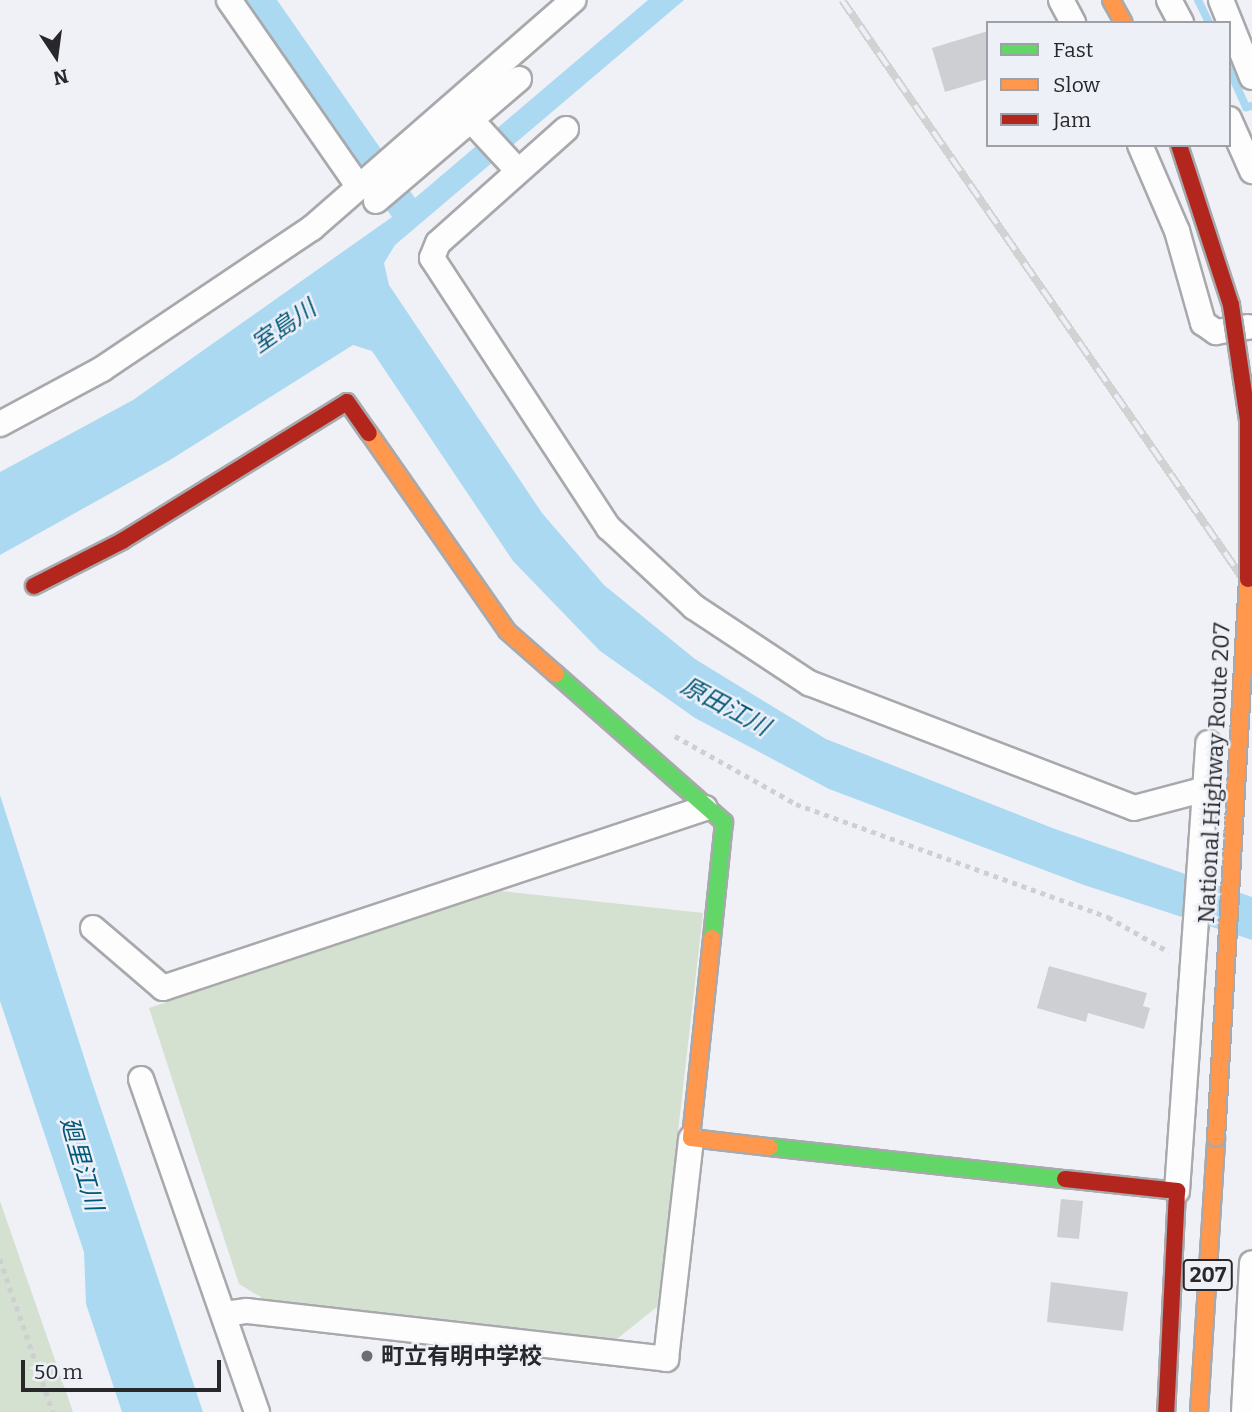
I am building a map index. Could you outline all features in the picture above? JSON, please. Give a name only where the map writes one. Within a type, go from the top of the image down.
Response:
[{"type":"main road","points":[[1111,0],[1123,21]]},
{"type":"main road","name":"National Highway Route 207","points":[[1180,147],[1231,305],[1248,420],[1249,569],[1199,1412]]},
{"type":"main road","points":[[34,586],[122,541],[346,402],[507,631],[724,822],[725,844],[691,1138],[1177,1191],[1166,1412]]},
{"type":"street","points":[[229,0],[367,194]]},
{"type":"street","points":[[0,424],[102,369],[367,194],[400,166],[573,0]]},
{"type":"street","points":[[1061,0],[1072,21]]},
{"type":"street","points":[[1169,0],[1180,21]]},
{"type":"street","points":[[1221,0],[1229,21]]},
{"type":"street","points":[[1231,25],[1252,77]]},
{"type":"street","points":[[400,166],[471,120],[519,79]]},
{"type":"street","points":[[471,120],[518,171]]},
{"type":"street","points":[[1231,124],[1252,171]]},
{"type":"street","points":[[566,129],[438,243],[432,258],[609,527],[694,607],[809,683],[1134,808],[1206,789]]},
{"type":"street","points":[[1141,147],[1177,231],[1203,323],[1216,332],[1252,326]]},
{"type":"street","points":[[1177,1191],[1208,743]]},
{"type":"street","points":[[93,928],[163,988],[705,808]]},
{"type":"street","points":[[141,1079],[226,1314],[257,1412]]},
{"type":"street","points":[[226,1314],[247,1311],[666,1359],[691,1138]]},
{"type":"street","points":[[1244,1412],[1252,1263]]},
{"type":"path","points":[[0,1259],[53,1412]]},
{"type":"green space","points":[[501,891],[703,913],[658,1306],[617,1339],[264,1299],[239,1284],[149,1008]]},
{"type":"green space","points":[[0,1201],[73,1412],[0,1412]]},
{"type":"water","name":"原田江川","points":[[242,0],[277,0],[415,198],[648,0],[684,0],[395,245],[384,263],[389,285],[542,513],[604,585],[695,659],[826,739],[1055,829],[1252,897],[1252,940],[1084,885],[829,789],[695,718],[600,651],[513,561],[372,351],[353,345],[170,460],[0,555],[0,472],[133,400],[392,217]]},
{"type":"water","name":"廻里江川","points":[[0,795],[90,1076],[203,1412],[122,1412],[86,1304],[84,1252],[0,1001]]},
{"type":"building","points":[[986,32],[986,80],[945,92],[932,48]]},
{"type":"building","points":[[1049,966],[1147,993],[1143,1006],[1150,1008],[1144,1029],[1088,1013],[1086,1022],[1037,1008]]},
{"type":"building","points":[[1061,1199],[1083,1201],[1079,1239],[1057,1237]]},
{"type":"building","points":[[1051,1282],[1128,1292],[1123,1331],[1047,1322]]},
{"type":"waterway","name":"室島川","points":[[1198,0],[1208,21]]},
{"type":"waterway","name":"室島川","points":[[1231,73],[1246,107],[1252,106]]},
{"type":"railway","points":[[842,0],[1252,592]]},
{"type":"traffic: fast","points":[[556,674],[724,822],[712,938]]},
{"type":"traffic: fast","points":[[769,1147],[1065,1179]]},
{"type":"traffic: slow","points":[[1111,0],[1123,21]]},
{"type":"traffic: slow","points":[[369,433],[507,631],[556,674]]},
{"type":"traffic: slow","points":[[1216,1138],[1248,579]]},
{"type":"traffic: slow","points":[[712,938],[691,1138],[769,1147]]},
{"type":"traffic: slow","points":[[1199,1412],[1216,1138]]},
{"type":"traffic: jam","points":[[1180,147],[1231,305],[1248,420],[1248,579]]},
{"type":"traffic: jam","points":[[34,586],[122,541],[347,402],[369,433]]},
{"type":"traffic: jam","points":[[1065,1179],[1177,1191],[1166,1412]]},
{"type":"place","name":"町立有明中学校","points":[[367,1356]]}]
